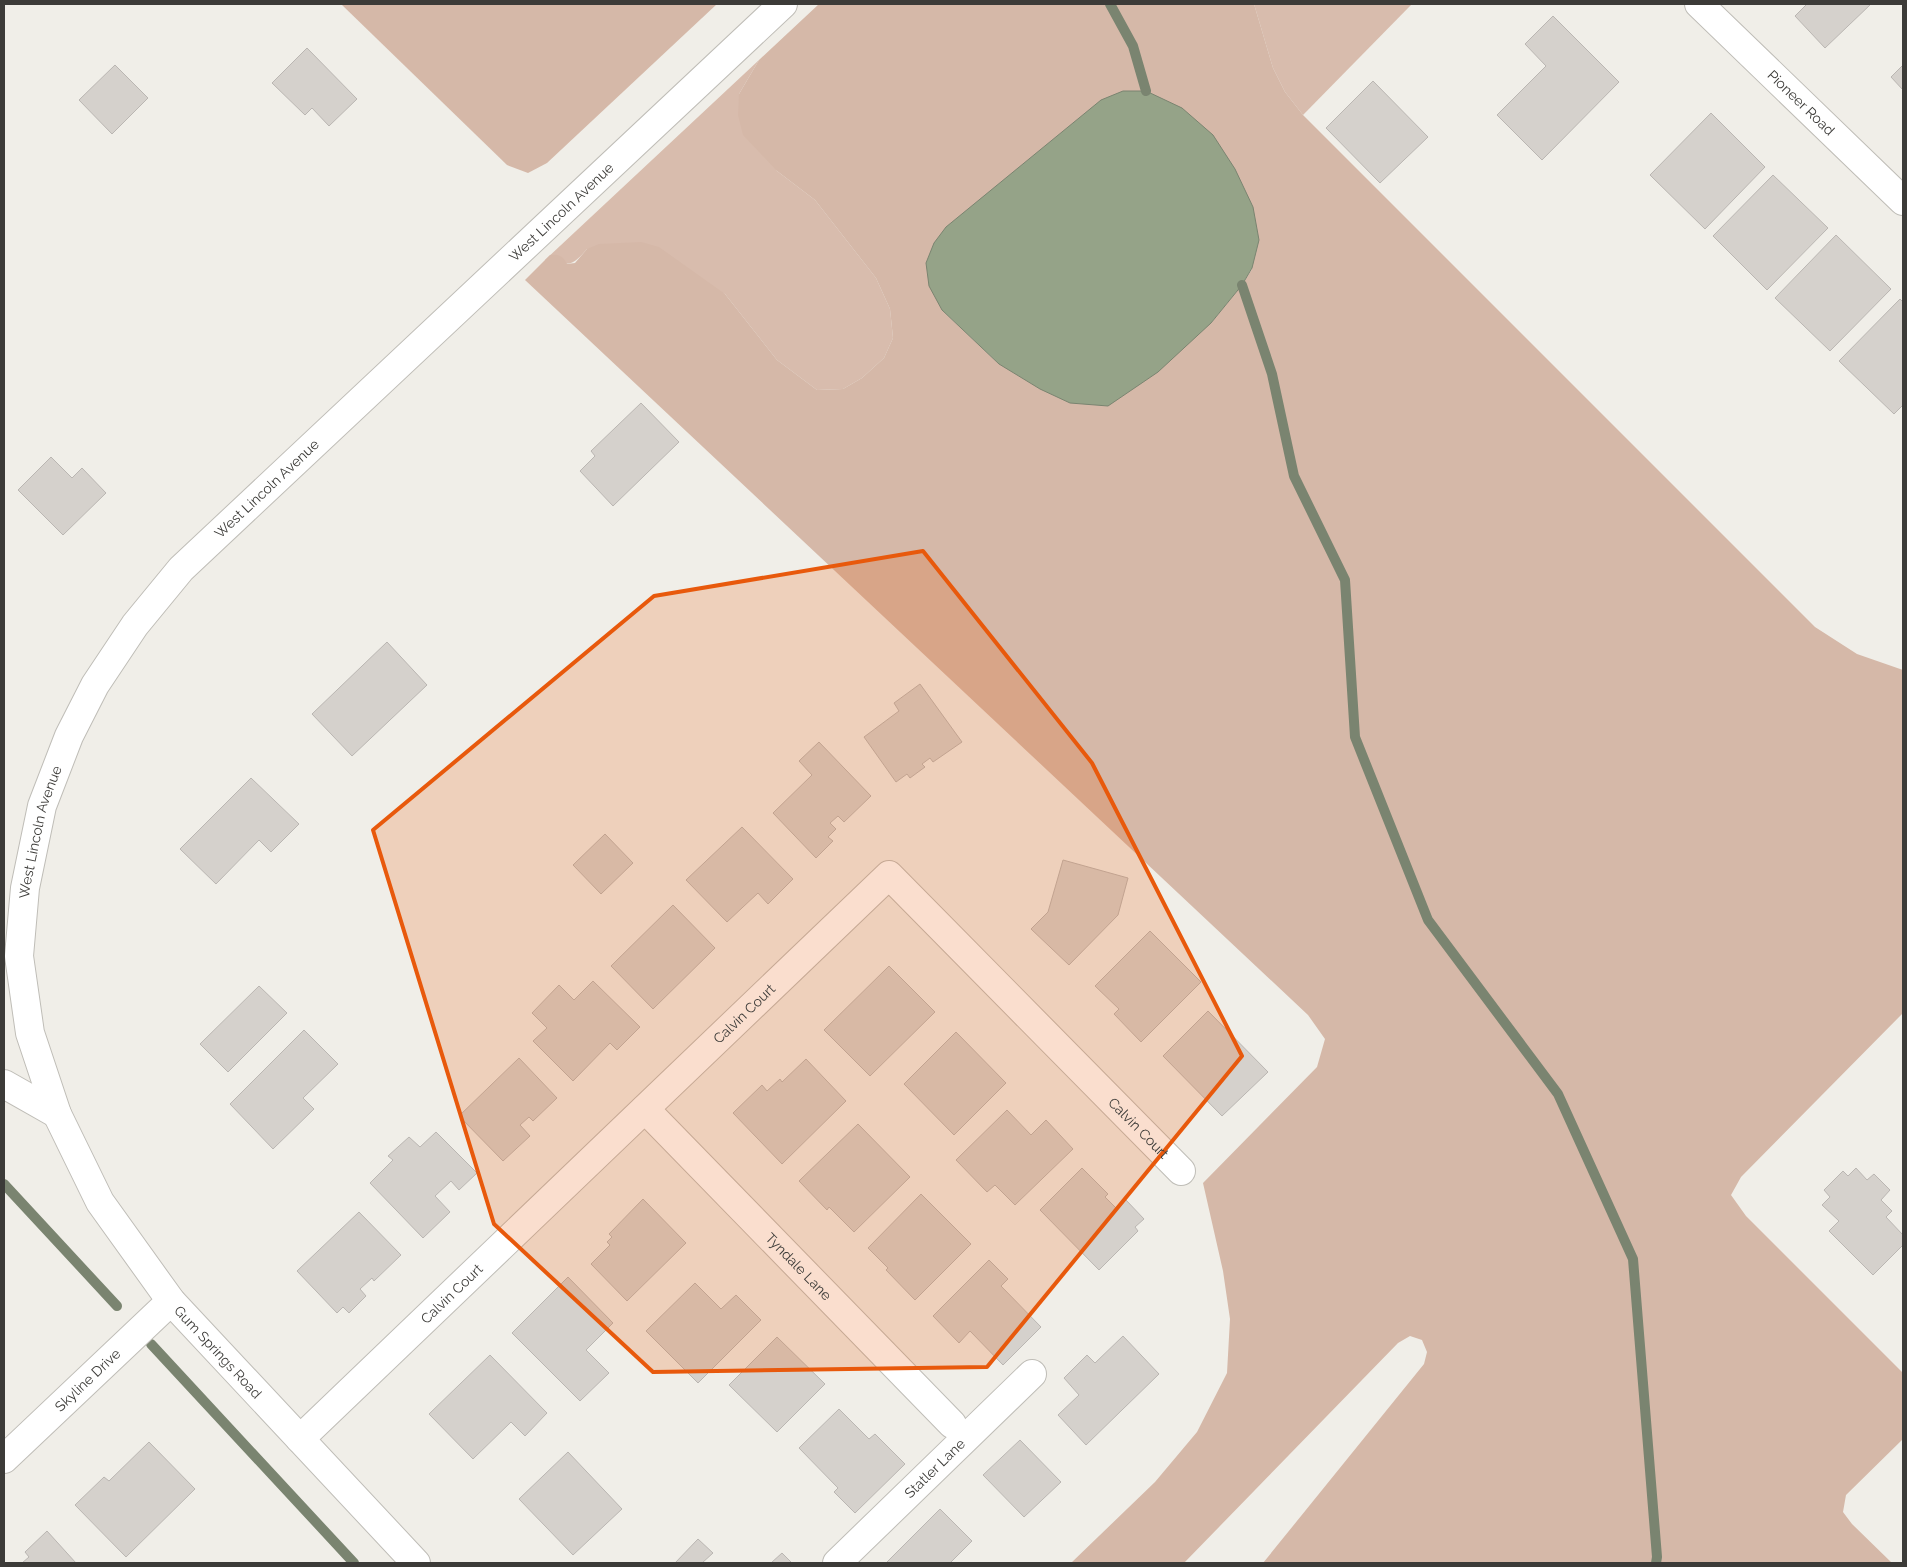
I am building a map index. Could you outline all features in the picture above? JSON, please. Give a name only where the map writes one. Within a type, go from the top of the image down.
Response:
[{"type":"street","name":"West Lincoln Avenue","points":[[57,1114],[30,1033],[19,956],[24,898],[42,806],[69,736],[95,685],[135,625],[181,569],[783,4]]},
{"type":"street","name":"Pioneer Road","points":[[1700,4],[1903,201]]},
{"type":"street","name":"Calvin Court","points":[[300,1439],[889,875],[1181,1171]]},
{"type":"street","points":[[4,1084],[57,1114]]},
{"type":"street","name":"Tyndale Lane","points":[[646,1109],[952,1424]]},
{"type":"street","name":"Gum Springs Road","points":[[57,1114],[100,1202],[171,1301],[416,1563]]},
{"type":"street","name":"Skyline Drive","points":[[4,1459],[171,1301]]},
{"type":"street","name":"Statler Lane","points":[[837,1563],[1032,1374]]},
{"type":"highlighted area","points":[[923,551],[1092,763],[1242,1056],[987,1367],[653,1372],[494,1224],[373,830],[654,596]]},
{"type":"shaded area","points":[[341,4],[717,4],[547,163],[528,173],[507,165]]},
{"type":"shaded area","points":[[819,4],[1254,4],[1273,68],[1285,92],[1303,115],[1815,627],[1857,654],[1903,670],[1903,1013],[1741,1177],[1731,1195],[1746,1216],[1903,1373],[1903,1439],[1846,1495],[1843,1512],[1852,1524],[1892,1563],[1263,1563],[1424,1364],[1427,1352],[1422,1340],[1410,1336],[1398,1343],[1184,1563],[1071,1563],[1155,1482],[1197,1432],[1227,1373],[1230,1319],[1223,1271],[1203,1183],[1317,1067],[1325,1039],[1308,1015],[525,280],[550,255],[560,256],[567,264],[575,263],[587,249],[599,244],[641,242],[659,247],[725,294],[777,360],[817,390],[843,389],[862,378],[884,358],[893,338],[890,309],[876,278],[815,200],[777,171],[743,135],[738,115],[739,94],[759,60]],"holes":[[[1252,269],[1242,285],[1211,323],[999,364],[942,310]]]},
{"type":"shaded area","points":[[1254,4],[1412,4],[1303,115],[1285,92],[1273,68]]},
{"type":"shaded area","points":[[759,60],[739,94],[777,171],[815,200],[876,278],[890,309],[893,338],[884,358],[862,378],[843,389],[817,390],[777,360],[725,294],[587,249],[577,260],[569,264],[545,260]]},
{"type":"shaded area","points":[[1123,91],[1146,91],[1182,108],[1213,135],[1235,169],[1253,207],[1259,240],[1252,268],[1242,285],[1211,323],[1158,372],[1108,406],[1070,403],[1040,389],[999,364],[942,310],[929,286],[926,263],[934,243],[946,227],[1101,100]]},
{"type":"building","points":[[1807,4],[1871,4],[1825,48],[1795,16]]},
{"type":"building","points":[[1553,16],[1619,82],[1542,160],[1497,115],[1546,66],[1525,44]]},
{"type":"building","points":[[307,48],[357,99],[329,126],[312,108],[305,115],[272,83]]},
{"type":"building","points":[[115,65],[148,98],[112,134],[79,100]]},
{"type":"building","points":[[1903,65],[1903,90],[1891,77]]},
{"type":"building","points":[[1373,81],[1428,137],[1380,183],[1326,128]]},
{"type":"building","points":[[1711,113],[1765,167],[1705,229],[1650,175]]},
{"type":"building","points":[[1773,175],[1828,228],[1767,290],[1713,236]]},
{"type":"building","points":[[1836,235],[1891,289],[1830,351],[1775,298]]},
{"type":"building","points":[[1900,299],[1903,302],[1903,405],[1894,414],[1839,361]]},
{"type":"building","points":[[641,403],[679,442],[613,506],[580,471],[595,456],[591,451]]},
{"type":"building","points":[[51,457],[72,478],[82,468],[106,493],[63,535],[18,490]]},
{"type":"building","points":[[387,642],[427,685],[352,756],[312,714]]},
{"type":"building","points":[[920,684],[962,742],[933,762],[930,758],[922,764],[925,767],[910,778],[907,774],[896,782],[864,737],[899,711],[894,703]]},
{"type":"building","points":[[819,742],[871,796],[844,822],[838,816],[830,823],[836,829],[828,837],[833,841],[816,858],[773,813],[812,775],[799,761]]},
{"type":"building","points":[[251,778],[299,824],[271,852],[259,840],[216,884],[180,849]]},
{"type":"building","points":[[742,827],[793,879],[768,904],[758,893],[727,922],[686,880]]},
{"type":"building","points":[[605,834],[633,863],[601,894],[573,865]]},
{"type":"building","points":[[1063,860],[1128,878],[1118,915],[1069,965],[1031,929],[1048,912]]},
{"type":"building","points":[[673,905],[715,948],[653,1009],[611,966]]},
{"type":"building","points":[[1150,931],[1201,982],[1141,1042],[1114,1014],[1119,1009],[1095,986]]},
{"type":"building","points":[[889,966],[935,1012],[870,1076],[824,1030]]},
{"type":"building","points":[[593,981],[640,1027],[617,1050],[610,1043],[573,1081],[533,1041],[547,1028],[532,1013],[559,985],[574,1000]]},
{"type":"building","points":[[259,986],[287,1013],[228,1072],[200,1044]]},
{"type":"building","points":[[1208,1011],[1268,1072],[1222,1116],[1163,1056]]},
{"type":"building","points":[[304,1030],[338,1064],[303,1098],[314,1109],[273,1149],[230,1104]]},
{"type":"building","points":[[956,1032],[1006,1083],[954,1135],[904,1084]]},
{"type":"building","points":[[519,1058],[557,1098],[533,1121],[529,1117],[520,1125],[530,1136],[503,1161],[459,1116]]},
{"type":"building","points":[[806,1059],[846,1101],[782,1164],[733,1113],[762,1085],[767,1091],[780,1079],[782,1082]]},
{"type":"building","points":[[1007,1110],[1031,1135],[1046,1120],[1073,1149],[1015,1205],[995,1185],[987,1192],[956,1160]]},
{"type":"building","points":[[858,1124],[910,1177],[854,1232],[829,1207],[827,1210],[799,1181]]},
{"type":"building","points":[[436,1132],[477,1173],[459,1190],[451,1181],[435,1196],[450,1212],[423,1238],[370,1183],[393,1160],[388,1156],[409,1137],[420,1147]]},
{"type":"building","points":[[1082,1168],[1108,1194],[1105,1197],[1117,1209],[1126,1200],[1144,1219],[1135,1227],[1138,1231],[1099,1270],[1040,1210]]},
{"type":"building","points":[[1856,1168],[1867,1180],[1874,1174],[1890,1190],[1881,1200],[1892,1211],[1886,1217],[1903,1235],[1903,1245],[1873,1275],[1829,1231],[1839,1221],[1822,1205],[1830,1197],[1824,1190],[1843,1171],[1848,1176]]},
{"type":"building","points":[[921,1194],[971,1244],[915,1300],[868,1248]]},
{"type":"building","points":[[643,1199],[686,1243],[627,1301],[591,1264],[610,1245],[607,1242],[612,1237],[609,1234]]},
{"type":"building","points":[[359,1212],[401,1255],[374,1281],[372,1278],[360,1289],[366,1296],[349,1313],[343,1307],[337,1313],[297,1271]]},
{"type":"building","points":[[989,1260],[1008,1279],[1001,1286],[1041,1327],[1003,1365],[970,1331],[959,1343],[933,1316]]},
{"type":"building","points":[[568,1277],[613,1323],[586,1350],[609,1373],[580,1401],[512,1333]]},
{"type":"building","points":[[695,1283],[721,1309],[736,1295],[761,1320],[698,1383],[646,1331]]},
{"type":"building","points":[[1123,1336],[1159,1374],[1086,1445],[1058,1415],[1079,1395],[1064,1378],[1087,1355],[1095,1363]]},
{"type":"building","points":[[777,1337],[825,1384],[777,1432],[729,1385]]},
{"type":"building","points":[[490,1355],[547,1413],[525,1436],[511,1422],[473,1459],[429,1414]]},
{"type":"building","points":[[839,1409],[869,1439],[875,1434],[905,1464],[855,1513],[834,1492],[838,1488],[799,1448]]},
{"type":"building","points":[[1020,1440],[1061,1482],[1024,1517],[983,1475]]},
{"type":"building","points":[[149,1442],[195,1489],[126,1557],[75,1505],[104,1477],[109,1481]]},
{"type":"building","points":[[568,1452],[622,1509],[573,1555],[519,1499]]},
{"type":"building","points":[[940,1509],[972,1541],[950,1563],[886,1563]]},
{"type":"building","points":[[47,1531],[76,1563],[22,1563],[29,1557],[25,1552]]},
{"type":"building","points":[[698,1539],[713,1553],[702,1563],[675,1563]]},
{"type":"building","points":[[782,1553],[792,1563],[771,1563]]},
{"type":"waterway","points":[[1110,4],[1133,46],[1146,91]]},
{"type":"waterway","points":[[1242,285],[1272,374],[1294,476],[1345,580],[1355,737],[1428,920],[1558,1094],[1633,1259],[1656,1563]]},
{"type":"waterway","points":[[4,1184],[117,1306]]},
{"type":"waterway","points":[[151,1344],[354,1563]]}]
